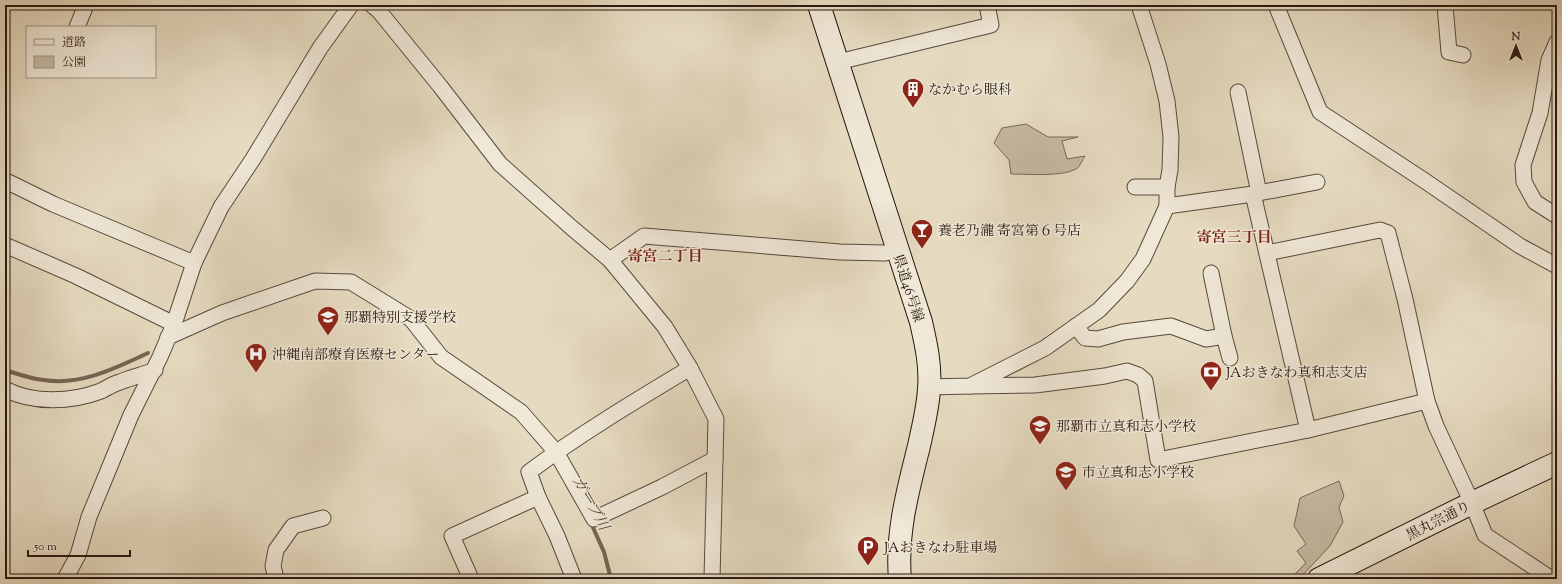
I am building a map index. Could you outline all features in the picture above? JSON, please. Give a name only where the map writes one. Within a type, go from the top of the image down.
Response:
[{"type":"main road","name":"県道46号線","points":[[819,5],[898,250],[924,338],[928,359],[929,388],[927,408],[902,524],[900,579]]},
{"type":"main road","name":"黒丸宗通り","points":[[1320,579],[1472,503],[1557,463]]},
{"type":"street","points":[[77,26],[86,5]]},
{"type":"street","points":[[65,579],[78,555],[89,516],[131,415],[158,363],[194,263],[221,207],[253,159],[320,48],[351,5]]},
{"type":"street","points":[[372,5],[379,11],[440,86],[500,164],[610,260],[665,327],[690,368],[716,418],[712,579]]},
{"type":"street","points":[[838,62],[991,26],[987,5]]},
{"type":"street","points":[[970,386],[1045,348],[1099,310],[1127,281],[1143,259],[1167,206],[1171,137],[1167,101],[1158,64],[1139,5]]},
{"type":"street","points":[[1276,5],[1320,112],[1520,246],[1557,266]]},
{"type":"street","points":[[1445,5],[1449,52],[1463,54]]},
{"type":"street","points":[[1557,42],[1549,60],[1540,113],[1523,165],[1524,182],[1534,202],[1557,216]]},
{"type":"street","points":[[1238,92],[1267,253],[1308,430]]},
{"type":"street","points":[[5,184],[6,181],[80,215],[194,263]]},
{"type":"street","points":[[1167,206],[1256,194],[1317,182]]},
{"type":"street","points":[[1135,187],[1168,187]]},
{"type":"street","points":[[1267,253],[1380,230],[1388,234],[1405,299],[1427,401],[1436,426],[1472,503],[1485,535],[1547,576],[1545,579]]},
{"type":"street","points":[[610,260],[644,236],[840,252],[885,253],[898,250]]},
{"type":"street","points":[[5,245],[95,285],[170,333]]},
{"type":"street","points":[[1211,273],[1230,358]]},
{"type":"street","points":[[170,333],[222,313],[315,281],[351,282],[411,319],[441,357],[521,412],[556,452],[594,519],[662,487],[715,459]]},
{"type":"street","points":[[1076,326],[1085,338],[1098,339],[1123,332],[1170,326],[1206,339],[1224,336]]},
{"type":"street","points":[[5,389],[11,393],[37,399],[59,400],[78,397],[100,391],[140,376],[158,363]]},
{"type":"street","points":[[574,579],[557,536],[538,497],[529,472],[556,452],[619,411],[690,368]]},
{"type":"street","points":[[929,388],[1035,385],[1105,376],[1127,371],[1138,374],[1145,381],[1158,460],[1308,430],[1427,401]]},
{"type":"street","points":[[472,579],[452,536],[538,497]]},
{"type":"street","points":[[276,579],[273,566],[276,550],[293,526],[322,518]]},
{"type":"green space","points":[[1026,124],[1048,137],[1078,137],[1062,141],[1067,159],[1085,156],[1079,167],[1070,172],[1054,174],[1011,174],[1009,160],[994,143],[1002,128]]},
{"type":"green space","points":[[1339,481],[1344,496],[1339,507],[1343,522],[1330,546],[1299,579],[1295,574],[1306,563],[1297,551],[1306,544],[1294,526],[1300,498]]},
{"type":"waterway","name":"ガーブ川","points":[[5,370],[39,379],[57,381],[71,380],[84,378],[111,370],[148,353]]},
{"type":"waterway","name":"ガーブ川","points":[[591,523],[604,552],[611,579]]},
{"type":"place","name":"なかむら眼科","points":[[913,108]]},
{"type":"place","name":"養老乃瀧 寄宮第６号店","points":[[922,250]]},
{"type":"place","name":"那覇特別支援学校","points":[[328,336]]},
{"type":"place","name":"沖縄南部療育医療センター","points":[[256,374]]},
{"type":"place","name":"JAおきなわ真和志支店","points":[[1211,392]]},
{"type":"place","name":"那覇市立真和志小学校","points":[[1040,446]]},
{"type":"place","name":"市立真和志小学校","points":[[1066,492]]},
{"type":"place","name":"JAおきなわ駐車場","points":[[868,566]]},
{"type":"district","name":"寄宮三丁目","points":[[1234,237]]},
{"type":"district","name":"寄宮二丁目","points":[[665,256]]}]
